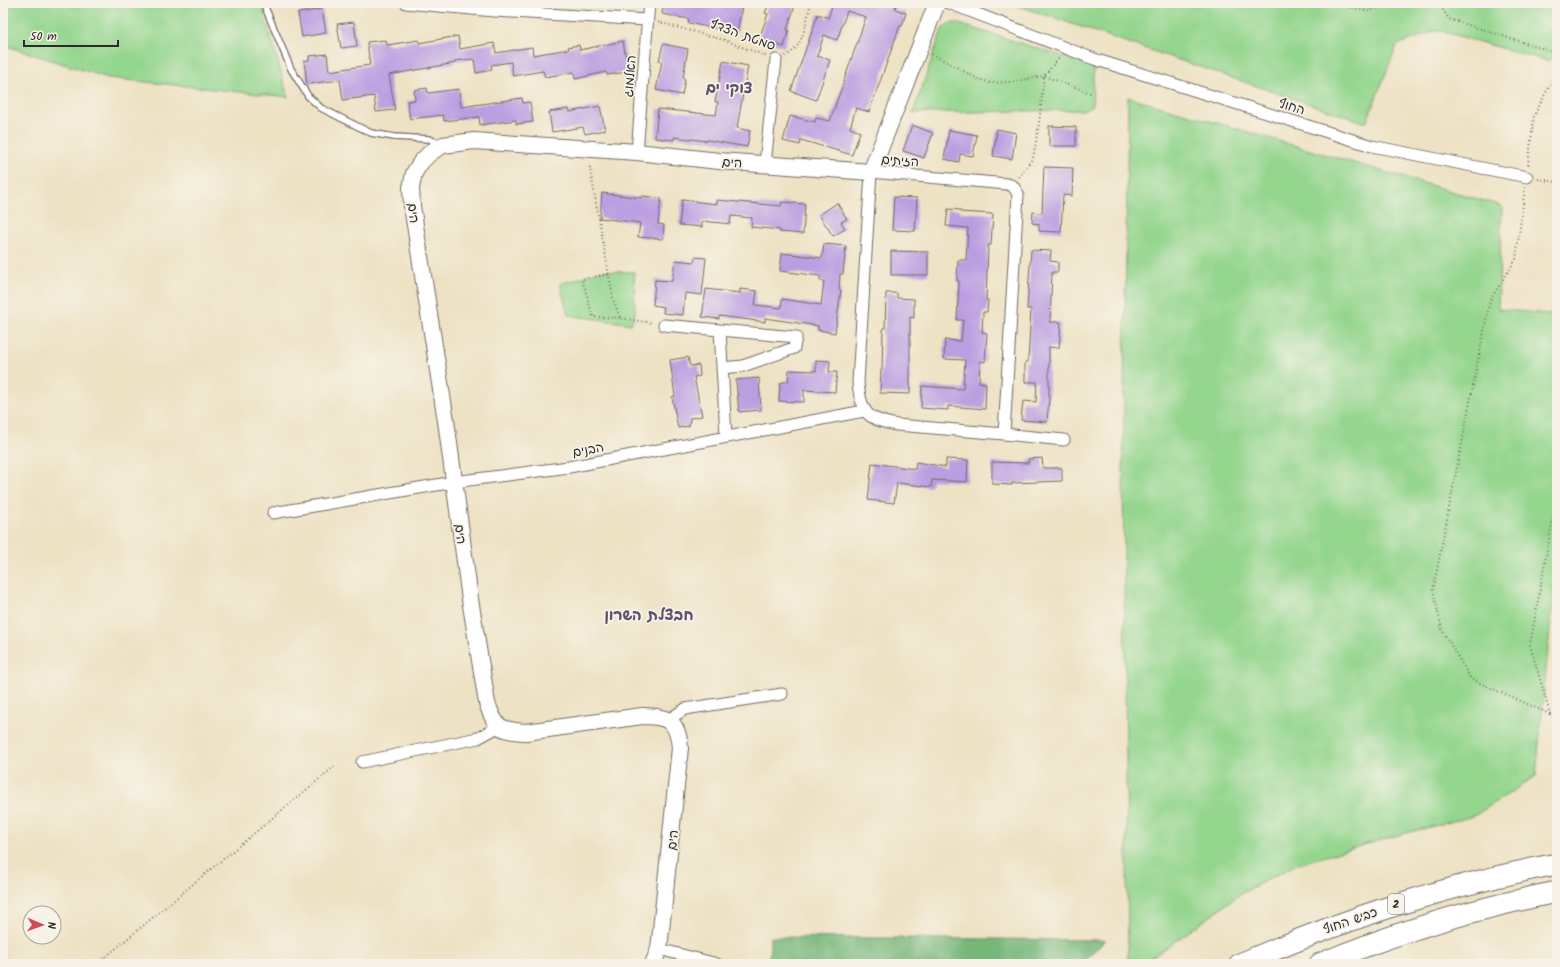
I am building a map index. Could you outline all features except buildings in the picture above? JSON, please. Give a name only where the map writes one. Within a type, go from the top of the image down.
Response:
[{"type":"highway","name":"כביש החוף","points":[[1240,964],[1300,938],[1356,917],[1416,898],[1511,873],[1557,864]]},
{"type":"highway","name":"2","points":[[1320,964],[1350,951],[1461,914],[1557,892]]},
{"type":"street","points":[[406,3],[494,11],[647,20]]},
{"type":"street","name":"האלמוג","points":[[637,152],[649,3]]},
{"type":"street","points":[[871,172],[937,3]]},
{"type":"street","name":"החוף","points":[[949,3],[1094,59],[1372,146],[1527,177]]},
{"type":"street","name":"סמטת הצדף","points":[[765,164],[776,60]]},
{"type":"street","name":"הים","points":[[498,727],[492,717],[487,703],[470,599],[445,413],[418,248],[411,188],[414,173],[421,162],[431,152],[443,145],[474,141],[637,152],[871,172]]},
{"type":"street","name":"הזיתים","points":[[864,411],[859,397],[858,382],[871,172],[1007,184],[1013,186]]},
{"type":"street","points":[[1004,434],[1018,194],[1013,186]]},
{"type":"street","points":[[664,325],[796,337],[794,348],[743,366],[722,368]]},
{"type":"street","points":[[720,330],[726,436]]},
{"type":"street","points":[[864,411],[882,422],[897,425],[1064,440]]},
{"type":"street","name":"הבנים","points":[[273,513],[454,482],[569,467],[864,411]]},
{"type":"street","points":[[362,762],[478,738],[498,727],[526,732],[642,716],[654,716],[668,720],[685,709],[782,694]]},
{"type":"street","name":"הים","points":[[654,964],[659,949],[680,748],[679,736],[676,727],[668,720]]},
{"type":"street","points":[[659,949],[716,964]]},
{"type":"lane","points":[[265,3],[265,7],[291,69],[308,96],[321,108],[371,133],[394,137],[429,139],[443,145]]},
{"type":"path","points":[[776,60],[789,55],[799,45],[811,3]]},
{"type":"path","points":[[1347,3],[1349,7],[1370,11],[1389,3]]},
{"type":"path","points":[[1438,3],[1449,19],[1557,53]]},
{"type":"path","name":"סמטת הצדף","points":[[647,20],[724,40],[776,60]]},
{"type":"path","points":[[920,48],[978,79],[991,83],[1010,82],[1044,76],[1093,94]]},
{"type":"path","points":[[1013,186],[1033,158],[1039,124],[1044,76],[1068,49]]},
{"type":"path","points":[[1557,72],[1534,116],[1516,259],[1490,300],[1433,590],[1442,630],[1471,679],[1550,714],[1557,721]]},
{"type":"path","points":[[586,149],[608,274],[613,298],[620,318]]},
{"type":"path","points":[[1527,177],[1557,182]]},
{"type":"path","points":[[608,274],[582,279],[593,317],[620,318],[664,325]]},
{"type":"path","points":[[1550,714],[1530,645],[1557,495]]},
{"type":"path","points":[[97,964],[335,766]]},
{"type":"shaded area","points":[[1557,657],[1557,721],[1550,714]]},
{"type":"green space","points":[[3,3],[261,3],[288,97],[108,78],[3,45]]},
{"type":"green space","points":[[1010,3],[1557,3],[1557,53],[1548,61],[1437,30],[1397,45],[1366,123]]},
{"type":"green space","points":[[956,23],[1094,66],[1092,107],[1083,110],[913,113],[942,29],[948,24]]},
{"type":"green space","points":[[1128,97],[1502,206],[1498,309],[1557,315],[1557,555],[1536,776],[1474,816],[1402,834],[1295,865],[1239,895],[1169,946],[1141,964],[1128,964],[1123,471]]},
{"type":"green space","points":[[601,271],[634,272],[635,313],[631,324],[568,315],[560,284]]},
{"type":"green space","points":[[770,937],[1106,940],[1080,964],[769,964]]},
{"type":"district","name":"צוקי ים","points":[[729,88]]},
{"type":"district","name":"חבצלת השרון","points":[[649,615]]}]
